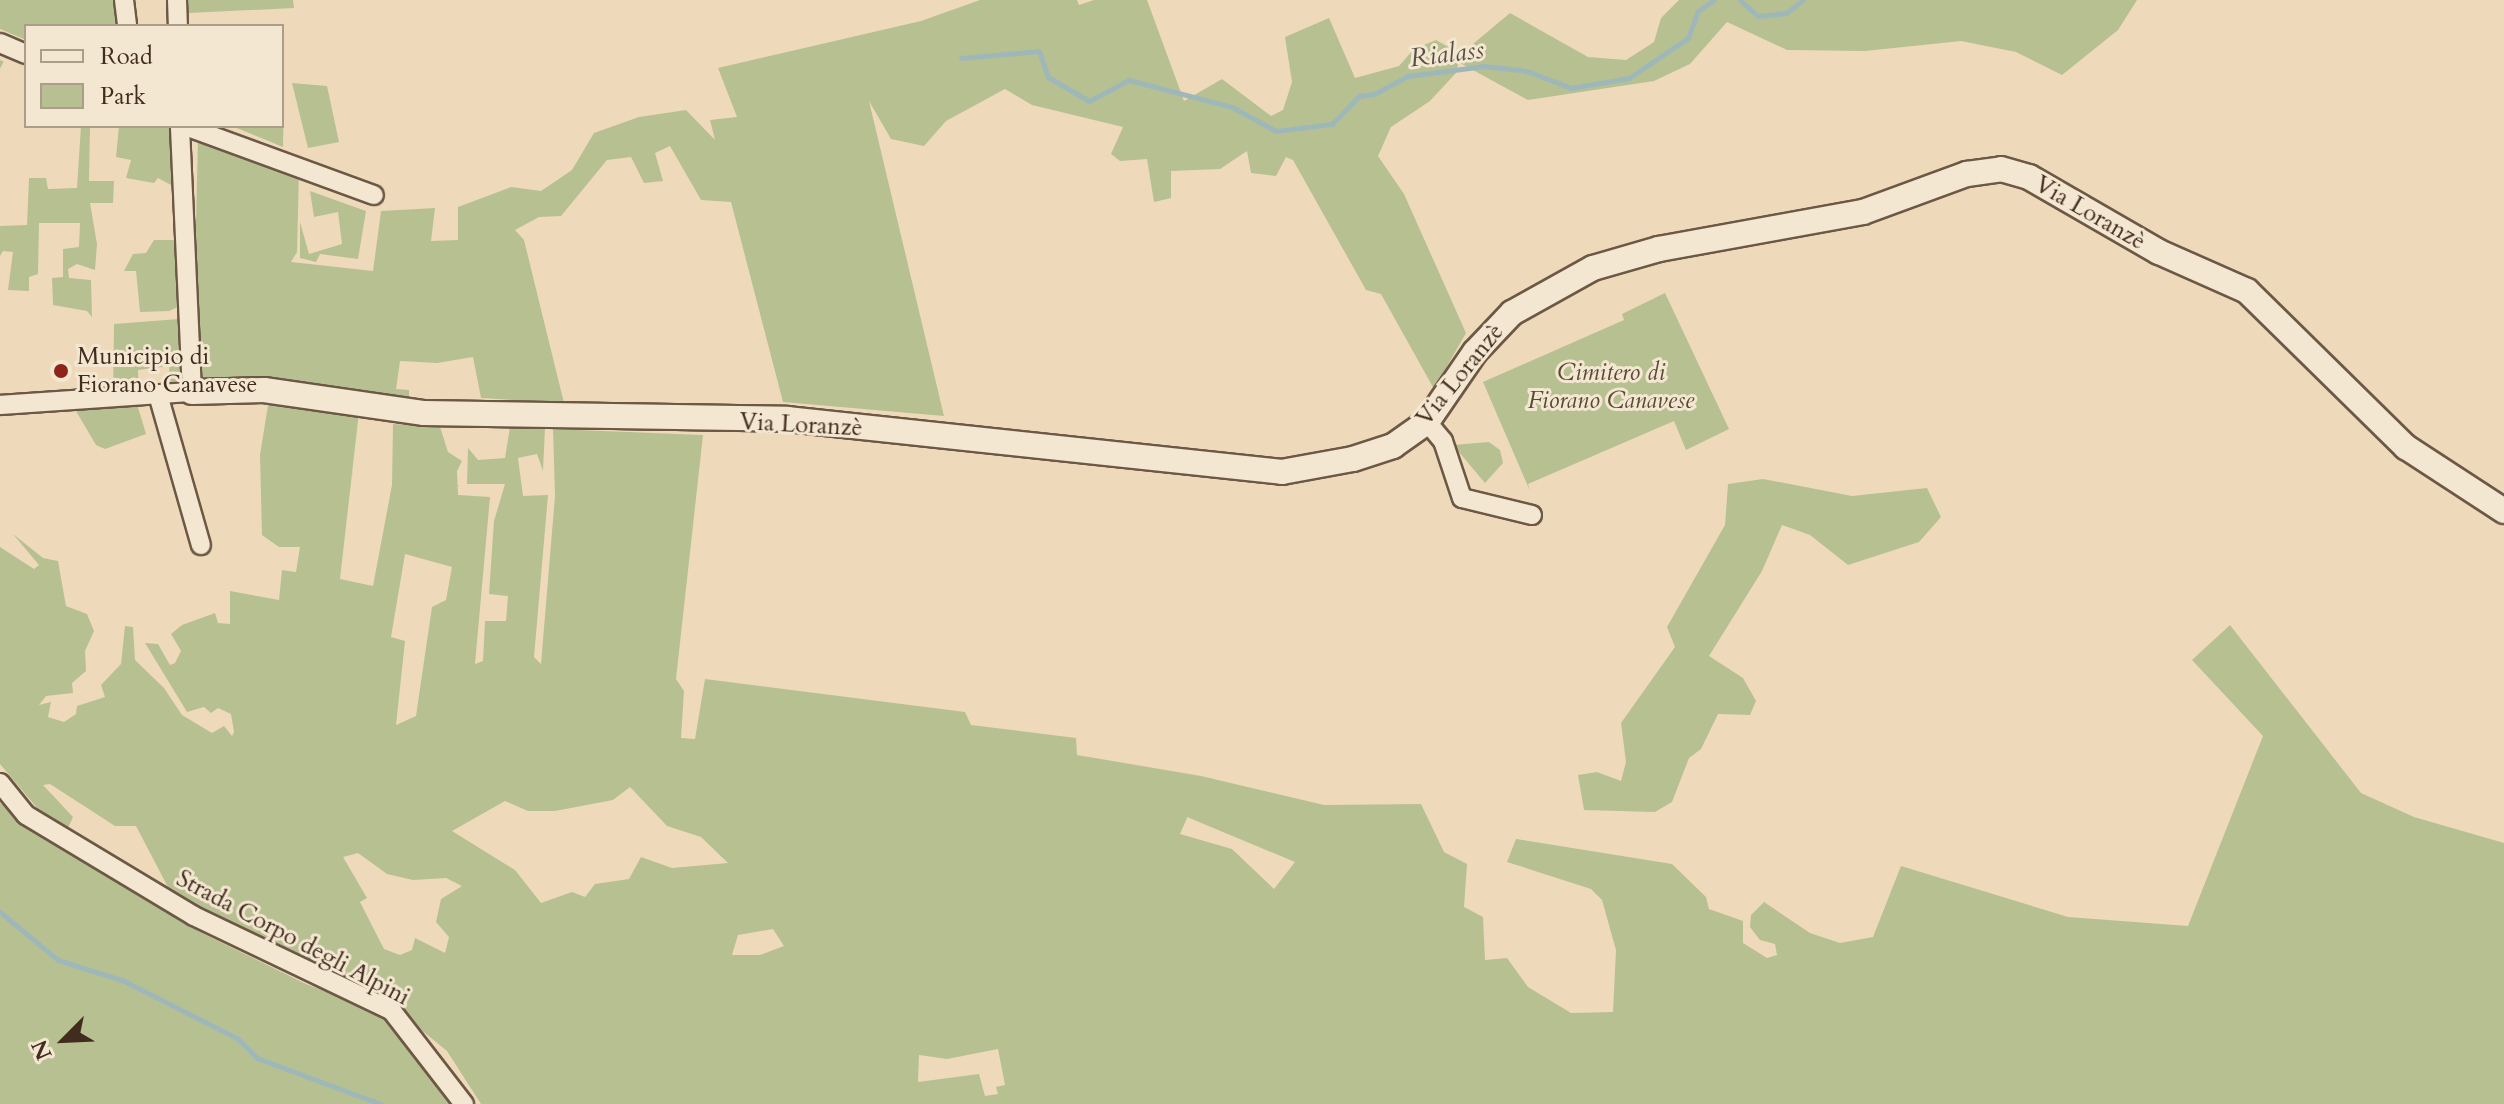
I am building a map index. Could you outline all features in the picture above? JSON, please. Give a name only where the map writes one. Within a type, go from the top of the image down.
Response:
[{"type":"street","points":[[124,0],[127,24]]},
{"type":"street","points":[[177,0],[178,24]]},
{"type":"street","points":[[0,43],[24,53]]},
{"type":"street","points":[[0,405],[159,398],[192,392],[183,128]]},
{"type":"street","points":[[189,128],[374,195]]},
{"type":"street","name":"Via Loranzè","points":[[192,392],[264,390],[424,413],[787,419],[1282,472],[1379,450],[1427,422],[1475,352],[1512,313],[1593,268],[1659,249],[1863,212],[1967,174],[2001,169],[2029,177],[2159,252],[2247,291],[2406,447],[2504,511]]},
{"type":"street","points":[[159,398],[201,545]]},
{"type":"street","points":[[1427,422],[1443,441],[1462,498],[1532,515]]},
{"type":"street","name":"Strada Corpo degli Alpini","points":[[0,783],[26,815],[194,916],[392,1011],[409,1026],[464,1104]]},
{"type":"green space","points":[[0,0],[122,0],[125,24],[24,24],[24,39],[0,29]]},
{"type":"green space","points":[[188,0],[293,0],[294,8],[188,13]]},
{"type":"green space","points":[[980,0],[1077,0],[1079,5],[1094,0],[1147,0],[1184,101],[1222,79],[1271,116],[1283,110],[1292,82],[1285,37],[1329,18],[1355,78],[1399,66],[1414,49],[1436,40],[1461,54],[1510,13],[1588,57],[1626,60],[1654,42],[1661,18],[1679,0],[2137,0],[2118,30],[2062,75],[2016,52],[1961,41],[1865,51],[1787,50],[1727,22],[1690,64],[1654,81],[1528,100],[1460,63],[1460,57],[1456,73],[1430,101],[1391,127],[1378,156],[1404,194],[1466,333],[1434,389],[1381,294],[1366,290],[1293,160],[1286,157],[1276,176],[1251,173],[1247,151],[1220,169],[1171,171],[1171,198],[1154,202],[1147,159],[1120,161],[1111,154],[1123,127],[1032,105],[1005,89],[946,121],[924,146],[891,139],[869,101],[944,416],[783,402],[731,202],[701,200],[670,146],[655,153],[663,181],[644,183],[631,157],[607,160],[561,216],[539,217],[515,230],[524,240],[564,403],[481,398],[473,357],[437,363],[400,361],[396,389],[409,390],[409,403],[200,387],[195,267],[198,138],[299,171],[297,252],[291,262],[373,271],[381,211],[435,208],[431,241],[458,240],[458,207],[511,187],[541,191],[572,170],[594,133],[639,117],[686,110],[715,140],[710,120],[737,117],[718,68],[921,21]]},
{"type":"green space","points":[[292,83],[327,86],[339,142],[308,148]]},
{"type":"green space","points":[[81,128],[90,128],[89,181],[114,181],[113,203],[90,203],[97,244],[95,270],[77,264],[68,269],[69,278],[91,280],[92,317],[87,311],[53,305],[52,278],[63,277],[63,249],[79,247],[80,223],[39,223],[38,274],[29,277],[29,291],[8,290],[13,252],[3,251],[0,256],[0,226],[27,225],[29,178],[46,178],[48,189],[77,188]]},
{"type":"green space","points":[[119,128],[173,128],[171,185],[158,178],[154,183],[126,178],[131,160],[116,157]]},
{"type":"green space","points":[[237,128],[283,128],[283,147]]},
{"type":"green space","points":[[310,191],[366,211],[358,259],[320,254],[316,262],[300,258],[300,222],[309,254],[342,244],[338,212],[314,217]]},
{"type":"green space","points":[[154,240],[177,240],[180,297],[178,307],[169,311],[140,312],[136,271],[124,271],[133,254],[146,253]]},
{"type":"green space","name":"Cimitero di Fiorano Canavese","points":[[1665,293],[1729,429],[1686,450],[1674,421],[1528,484],[1530,491],[1483,382],[1624,320],[1622,314]]},
{"type":"green space","points":[[179,319],[181,387],[171,389],[169,366],[138,370],[139,393],[113,396],[114,324]]},
{"type":"green space","points":[[269,399],[359,412],[340,579],[373,586],[392,485],[393,424],[440,427],[448,452],[462,461],[457,471],[458,495],[490,497],[475,664],[483,661],[485,621],[506,621],[508,596],[489,594],[494,521],[505,484],[467,484],[468,448],[478,460],[505,458],[510,427],[545,428],[543,471],[537,454],[518,458],[523,496],[548,495],[534,657],[541,664],[555,496],[553,429],[703,435],[676,679],[684,691],[681,738],[695,739],[705,679],[965,712],[971,725],[1076,738],[1077,755],[1201,776],[1324,805],[1421,804],[1444,852],[1467,864],[1464,907],[1483,917],[1485,960],[1507,958],[1528,987],[1571,1013],[1613,1012],[1616,950],[1602,900],[1591,889],[1507,862],[1516,839],[1672,864],[1706,897],[1709,909],[1743,921],[1743,943],[1767,958],[1777,955],[1775,944],[1760,940],[1750,927],[1751,915],[1764,902],[1810,933],[1840,943],[1873,937],[1901,866],[2068,917],[2188,926],[2263,736],[2192,660],[2230,625],[2361,793],[2414,817],[2504,843],[2504,1104],[481,1104],[447,1051],[386,1001],[246,937],[171,893],[136,826],[115,826],[50,784],[43,785],[73,817],[67,830],[43,815],[0,764],[0,547],[34,569],[39,565],[13,534],[43,558],[58,561],[66,606],[87,614],[94,631],[85,651],[86,671],[72,683],[73,693],[46,696],[39,705],[51,702],[48,717],[64,722],[76,714],[77,706],[105,697],[101,685],[121,664],[125,626],[133,627],[135,660],[164,688],[182,715],[212,733],[224,726],[232,736],[231,714],[218,708],[211,713],[204,707],[187,712],[145,643],[158,644],[170,665],[175,663],[181,651],[171,634],[182,625],[215,613],[218,623],[230,624],[230,591],[279,600],[282,570],[296,572],[300,547],[279,547],[262,535],[260,455]],"holes":[[[405,554],[452,567],[446,600],[432,607],[416,716],[396,725],[405,641],[391,637]],[[630,787],[667,826],[701,837],[728,863],[672,868],[641,857],[629,879],[595,884],[585,897],[572,892],[541,903],[515,870],[452,831],[505,801],[528,811],[555,811],[613,800]],[[1187,817],[1295,862],[1274,889],[1232,849],[1180,834]],[[358,853],[387,874],[413,880],[446,878],[462,886],[441,899],[436,922],[449,937],[445,953],[415,938],[412,950],[400,955],[384,949],[360,902],[367,898],[343,857]],[[773,929],[784,946],[760,955],[732,955],[738,935]],[[998,1049],[1005,1085],[996,1087],[998,1094],[985,1096],[979,1074],[918,1082],[919,1055],[947,1059]]]},
{"type":"green space","points":[[137,404],[146,434],[105,449],[96,445],[73,406]]},
{"type":"green space","points":[[1489,442],[1500,450],[1503,463],[1485,483],[1453,445]]},
{"type":"green space","points":[[1763,479],[1852,496],[1927,488],[1941,517],[1919,542],[1848,565],[1810,535],[1782,525],[1762,571],[1709,656],[1743,678],[1756,701],[1750,715],[1718,714],[1701,749],[1689,758],[1672,802],[1655,812],[1584,810],[1578,775],[1597,772],[1621,781],[1626,762],[1621,723],[1675,647],[1667,627],[1725,525],[1728,484]]},
{"type":"green space","points":[[0,803],[48,839],[200,932],[306,984],[374,1010],[411,1043],[454,1104],[0,1104]]},
{"type":"waterway","name":"Rialass","points":[[961,58],[1039,51],[1048,77],[1089,101],[1129,80],[1232,107],[1276,131],[1332,124],[1359,96],[1374,94],[1408,76],[1484,66],[1527,71],[1571,88],[1629,78],[1688,38],[1698,11],[1714,0]]},
{"type":"waterway","name":"Rialass","points":[[1740,0],[1758,16],[1786,13],[1803,0]]},
{"type":"waterway","points":[[0,912],[58,960],[122,980],[237,1038],[257,1058],[381,1104]]},
{"type":"place","name":"Municipio di Fiorano Canavese","points":[[61,371]]}]
